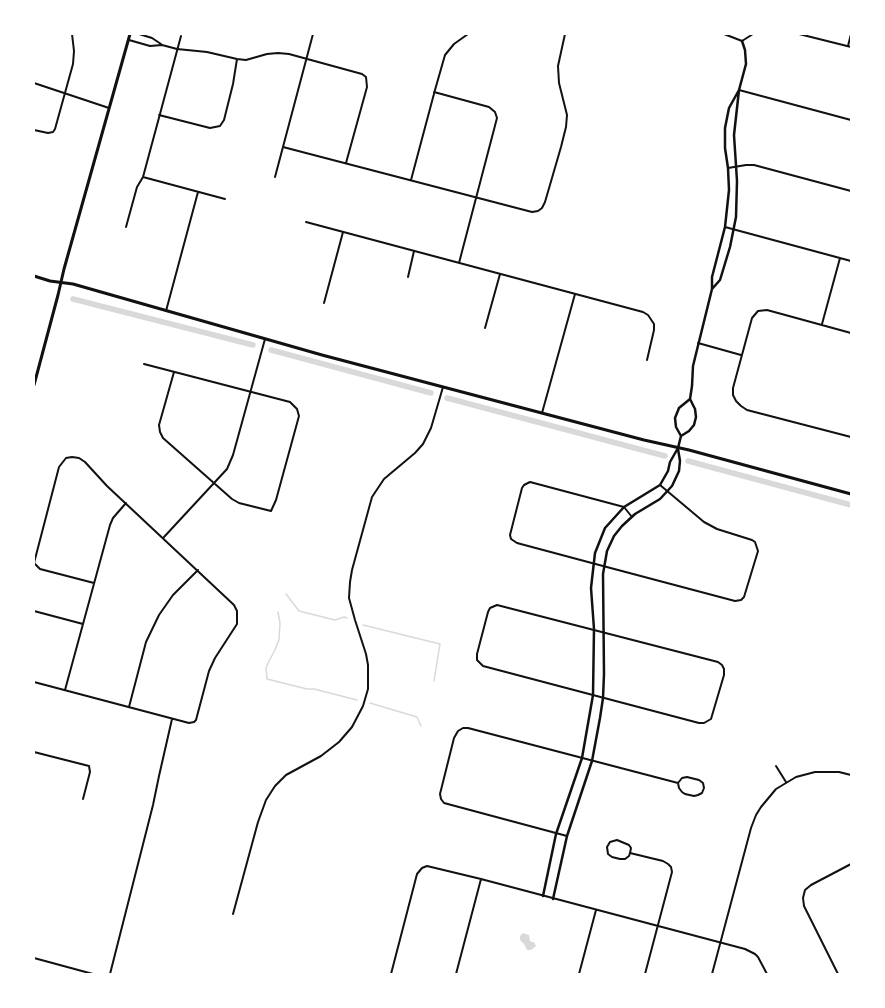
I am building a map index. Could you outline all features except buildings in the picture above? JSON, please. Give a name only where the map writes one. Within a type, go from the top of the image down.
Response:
[{"type":"main road","points":[[34,385],[130,34]]},
{"type":"main road","points":[[34,276],[73,284],[265,339],[851,494]]},
{"type":"street","points":[[34,130],[48,133],[53,132],[57,124],[74,56],[72,34]]},
{"type":"street","points":[[139,34],[152,38],[162,45]]},
{"type":"street","points":[[275,177],[313,34]]},
{"type":"street","points":[[411,180],[445,55],[454,44],[466,34]]},
{"type":"street","points":[[283,147],[532,212],[538,211],[542,208],[545,202],[566,127],[567,115],[559,83],[558,66],[565,34]]},
{"type":"street","points":[[724,34],[742,41]]},
{"type":"street","points":[[742,41],[753,34]]},
{"type":"street","points":[[799,34],[851,47]]},
{"type":"street","points":[[848,46],[851,34]]},
{"type":"street","points":[[126,227],[136,187],[143,177],[181,36]]},
{"type":"street","points":[[128,40],[150,46],[162,45],[177,49],[207,52],[246,60],[267,54],[278,53],[359,73],[366,77],[367,87],[346,164]]},
{"type":"street","points":[[712,289],[720,280],[734,229],[738,195],[734,135],[739,90],[746,64],[745,50],[742,41]]},
{"type":"street","points":[[159,115],[210,128],[220,126],[224,120],[234,84],[237,59]]},
{"type":"street","points":[[34,83],[109,108]]},
{"type":"street","points":[[739,90],[851,120]]},
{"type":"street","points":[[681,436],[689,431],[694,425],[696,418],[695,409],[690,399],[693,366],[712,289],[712,277],[725,227],[728,203],[728,168],[724,138],[729,108],[739,90]]},
{"type":"street","points":[[434,92],[489,107],[495,112],[497,121],[459,263]]},
{"type":"street","points":[[728,168],[746,165],[760,166],[851,191]]},
{"type":"street","points":[[143,177],[225,199]]},
{"type":"street","points":[[166,311],[198,192]]},
{"type":"street","points":[[306,222],[643,312],[652,319],[654,324],[647,360]]},
{"type":"street","points":[[725,227],[851,261]]},
{"type":"street","points":[[324,303],[343,232]]},
{"type":"street","points":[[408,277],[414,251]]},
{"type":"street","points":[[822,324],[840,258]]},
{"type":"street","points":[[485,328],[500,274]]},
{"type":"street","points":[[542,413],[574,294]]},
{"type":"street","points":[[851,332],[767,310],[758,311],[752,318],[733,395],[736,401],[747,410],[851,436]]},
{"type":"street","points":[[163,538],[227,468],[233,455],[265,339]]},
{"type":"street","points":[[698,343],[742,356]]},
{"type":"street","points":[[144,364],[290,402],[297,408],[299,416],[276,500],[271,511],[239,503],[164,438],[160,432],[159,425],[174,372]]},
{"type":"street","points":[[233,914],[258,822],[266,800],[275,786],[286,775],[326,753],[339,742],[352,727],[363,706],[368,689],[368,665],[349,598],[352,570],[372,497],[384,479],[415,453],[423,444],[431,428],[443,387]]},
{"type":"street","points":[[543,896],[556,834],[582,758],[593,695],[594,629],[591,588],[593,563],[599,542],[605,528],[624,507],[660,485],[678,448],[681,436],[676,427],[675,418],[679,408],[690,399]]},
{"type":"street","points":[[553,899],[568,836],[592,761],[603,698],[603,566],[607,551],[614,536],[622,526],[632,517],[668,492],[679,471],[680,461],[678,448]]},
{"type":"street","points":[[34,682],[189,724],[194,722],[211,666],[237,624],[237,611],[234,605],[107,486],[85,462],[75,456],[69,457],[66,458],[59,467],[34,563],[40,569],[94,583]]},
{"type":"street","points":[[632,517],[624,507],[534,482],[526,483],[522,488],[510,532],[511,539],[517,543],[603,566],[735,600],[741,600],[746,594],[758,551],[756,544],[752,540],[717,530],[704,522],[660,485]]},
{"type":"street","points":[[65,690],[110,525],[113,518],[126,503]]},
{"type":"street","points":[[128,707],[146,642],[159,615],[173,595],[198,570]]},
{"type":"street","points":[[501,605],[594,629],[718,662],[722,665],[724,675],[713,714],[708,722],[699,723],[489,668],[479,663],[477,654],[488,612],[493,606],[501,605]]},
{"type":"street","points":[[34,611],[83,624]]},
{"type":"street","points":[[110,974],[153,805],[158,776],[172,719]]},
{"type":"street","points":[[568,836],[446,805],[441,799],[440,794],[454,738],[458,731],[463,728],[468,728],[678,783]]},
{"type":"street","points":[[34,752],[89,766],[90,772],[83,799]]},
{"type":"street","points":[[776,766],[786,782]]},
{"type":"street","points":[[712,974],[756,815],[768,797],[786,782],[796,777],[815,772],[839,772],[851,775]]},
{"type":"street","points":[[687,777],[699,780],[703,783],[704,788],[698,796],[694,796],[682,792],[678,783],[682,778],[687,777]]},
{"type":"street","points":[[617,840],[629,845],[630,853],[629,856],[625,858],[620,859],[612,857],[608,854],[607,847],[610,842],[617,840]]},
{"type":"street","points":[[630,853],[663,861],[671,867],[672,872],[645,974]]},
{"type":"street","points":[[838,974],[804,906],[803,898],[805,890],[811,885],[851,864]]},
{"type":"street","points":[[391,974],[417,874],[422,868],[427,866],[745,949],[755,954],[761,961],[768,974]]},
{"type":"street","points":[[456,974],[481,879]]},
{"type":"street","points":[[580,974],[596,910]]},
{"type":"street","points":[[34,958],[93,974]]},
{"type":"shaded area","points":[[523,933],[529,935],[530,941],[534,942],[536,946],[531,950],[527,950],[520,940],[520,936]]},
{"type":"waterway","points":[[73,299],[253,345]]},
{"type":"waterway","points":[[271,350],[431,393]]},
{"type":"waterway","points":[[447,398],[665,456]]},
{"type":"waterway","points":[[688,461],[851,505]]},
{"type":"waterway","points":[[286,594],[299,611],[335,620],[344,617],[347,618]]},
{"type":"waterway","points":[[278,612],[280,623],[279,640],[266,668],[267,679],[357,700]]},
{"type":"waterway","points":[[363,625],[440,644],[434,681]]},
{"type":"waterway","points":[[370,703],[417,717],[421,726]]}]
